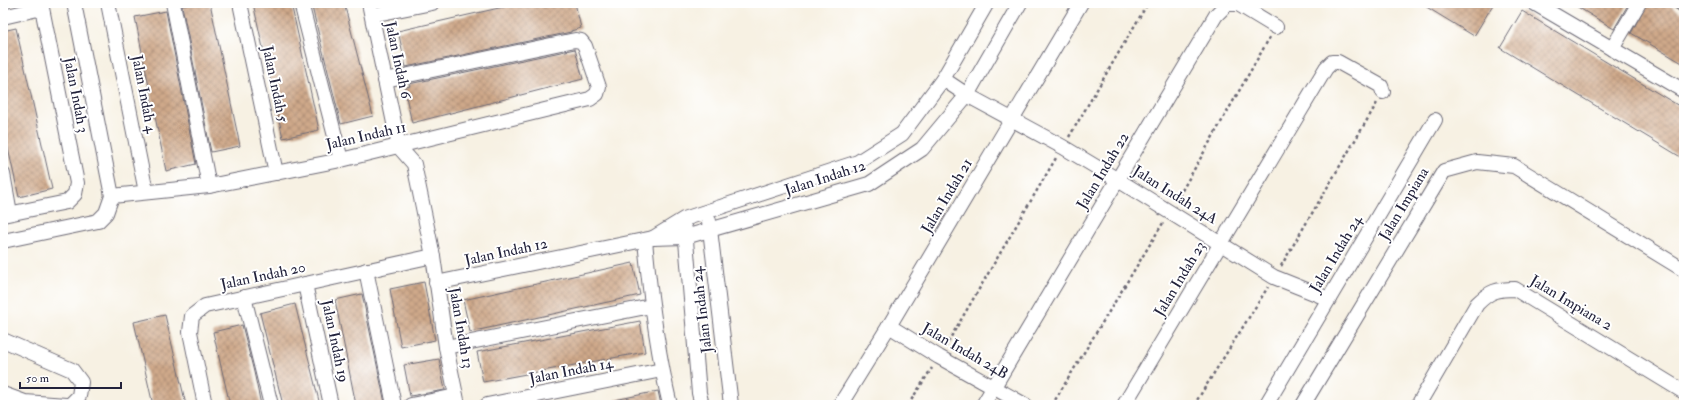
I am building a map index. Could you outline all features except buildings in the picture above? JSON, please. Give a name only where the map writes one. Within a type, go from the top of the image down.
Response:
[{"type":"street","points":[[3,241],[98,221],[106,213],[112,196],[74,3]]},
{"type":"street","points":[[173,3],[209,186]]},
{"type":"street","name":"Jalan Indah 5","points":[[240,3],[276,172]]},
{"type":"street","points":[[301,3],[341,160]]},
{"type":"street","points":[[370,9],[432,3]]},
{"type":"street","name":"Jalan Indah 12","points":[[649,239],[684,219],[858,162],[902,134],[943,79],[987,3]]},
{"type":"street","name":"Jalan Indah 12","points":[[436,283],[649,239],[685,237],[869,184],[922,149],[967,95],[1020,3]]},
{"type":"street","name":"Jalan Indah 21","points":[[840,405],[889,326],[1081,3]]},
{"type":"street","points":[[1534,3],[1684,91]]},
{"type":"street","points":[[1612,49],[1639,3]]},
{"type":"street","name":"Jalan Indah 4","points":[[111,4],[146,192]]},
{"type":"street","name":"Jalan Indah 22","points":[[983,405],[1216,14],[1227,4],[1238,4],[1276,27]]},
{"type":"street","points":[[3,17],[41,6]]},
{"type":"street","name":"Jalan Indah 3","points":[[7,214],[67,202],[75,194],[77,184],[41,6]]},
{"type":"street","name":"Jalan Indah 6","points":[[370,9],[399,147]]},
{"type":"street","name":"Jalan Indah 11","points":[[112,196],[209,186],[341,160],[399,147],[590,98],[597,94],[599,87],[585,46],[581,41],[575,40],[385,80]]},
{"type":"street","name":"Jalan Indah 23","points":[[1124,405],[1326,68],[1332,62],[1338,62],[1381,86],[1383,92]]},
{"type":"street","name":"Jalan Indah 24A","points":[[943,79],[967,95],[1063,147],[1274,277],[1329,299]]},
{"type":"street","name":"Jalan Indah 24","points":[[1266,405],[1435,120]]},
{"type":"street","name":"Jalan Indah 13","points":[[399,147],[414,164],[433,256],[446,347],[457,401]]},
{"type":"street","name":"Jalan Impiana","points":[[1303,405],[1444,171],[1477,162],[1514,166],[1684,270]]},
{"type":"street","points":[[3,174],[7,214]]},
{"type":"street","name":"Jalan Indah 24","points":[[708,211],[731,405]]},
{"type":"street","name":"Jalan Indah 24","points":[[684,219],[699,393],[702,405]]},
{"type":"street","points":[[649,239],[651,306],[662,370],[670,405]]},
{"type":"street","name":"Jalan Indah 20","points":[[205,405],[190,332],[192,316],[205,306],[244,296],[433,256]]},
{"type":"street","points":[[366,270],[394,405]]},
{"type":"street","name":"Jalan Indah 19","points":[[306,284],[331,405]]},
{"type":"street","name":"Jalan Impiana 2","points":[[1418,405],[1477,304],[1485,296],[1499,289],[1515,289],[1684,392]]},
{"type":"street","points":[[244,296],[270,405]]},
{"type":"street","points":[[446,347],[651,306]]},
{"type":"street","name":"Jalan Indah 24B","points":[[889,326],[1025,405]]},
{"type":"street","points":[[3,340],[72,370],[81,382],[79,396],[70,405]]},
{"type":"street","name":"Jalan Indah 14","points":[[487,405],[662,370]]},
{"type":"street","points":[[3,394],[25,402],[66,405]]},
{"type":"street","points":[[411,405],[457,401]]},
{"type":"path","points":[[908,405],[939,356],[1148,3]]},
{"type":"path","points":[[1194,405],[1274,277],[1383,92]]}]
